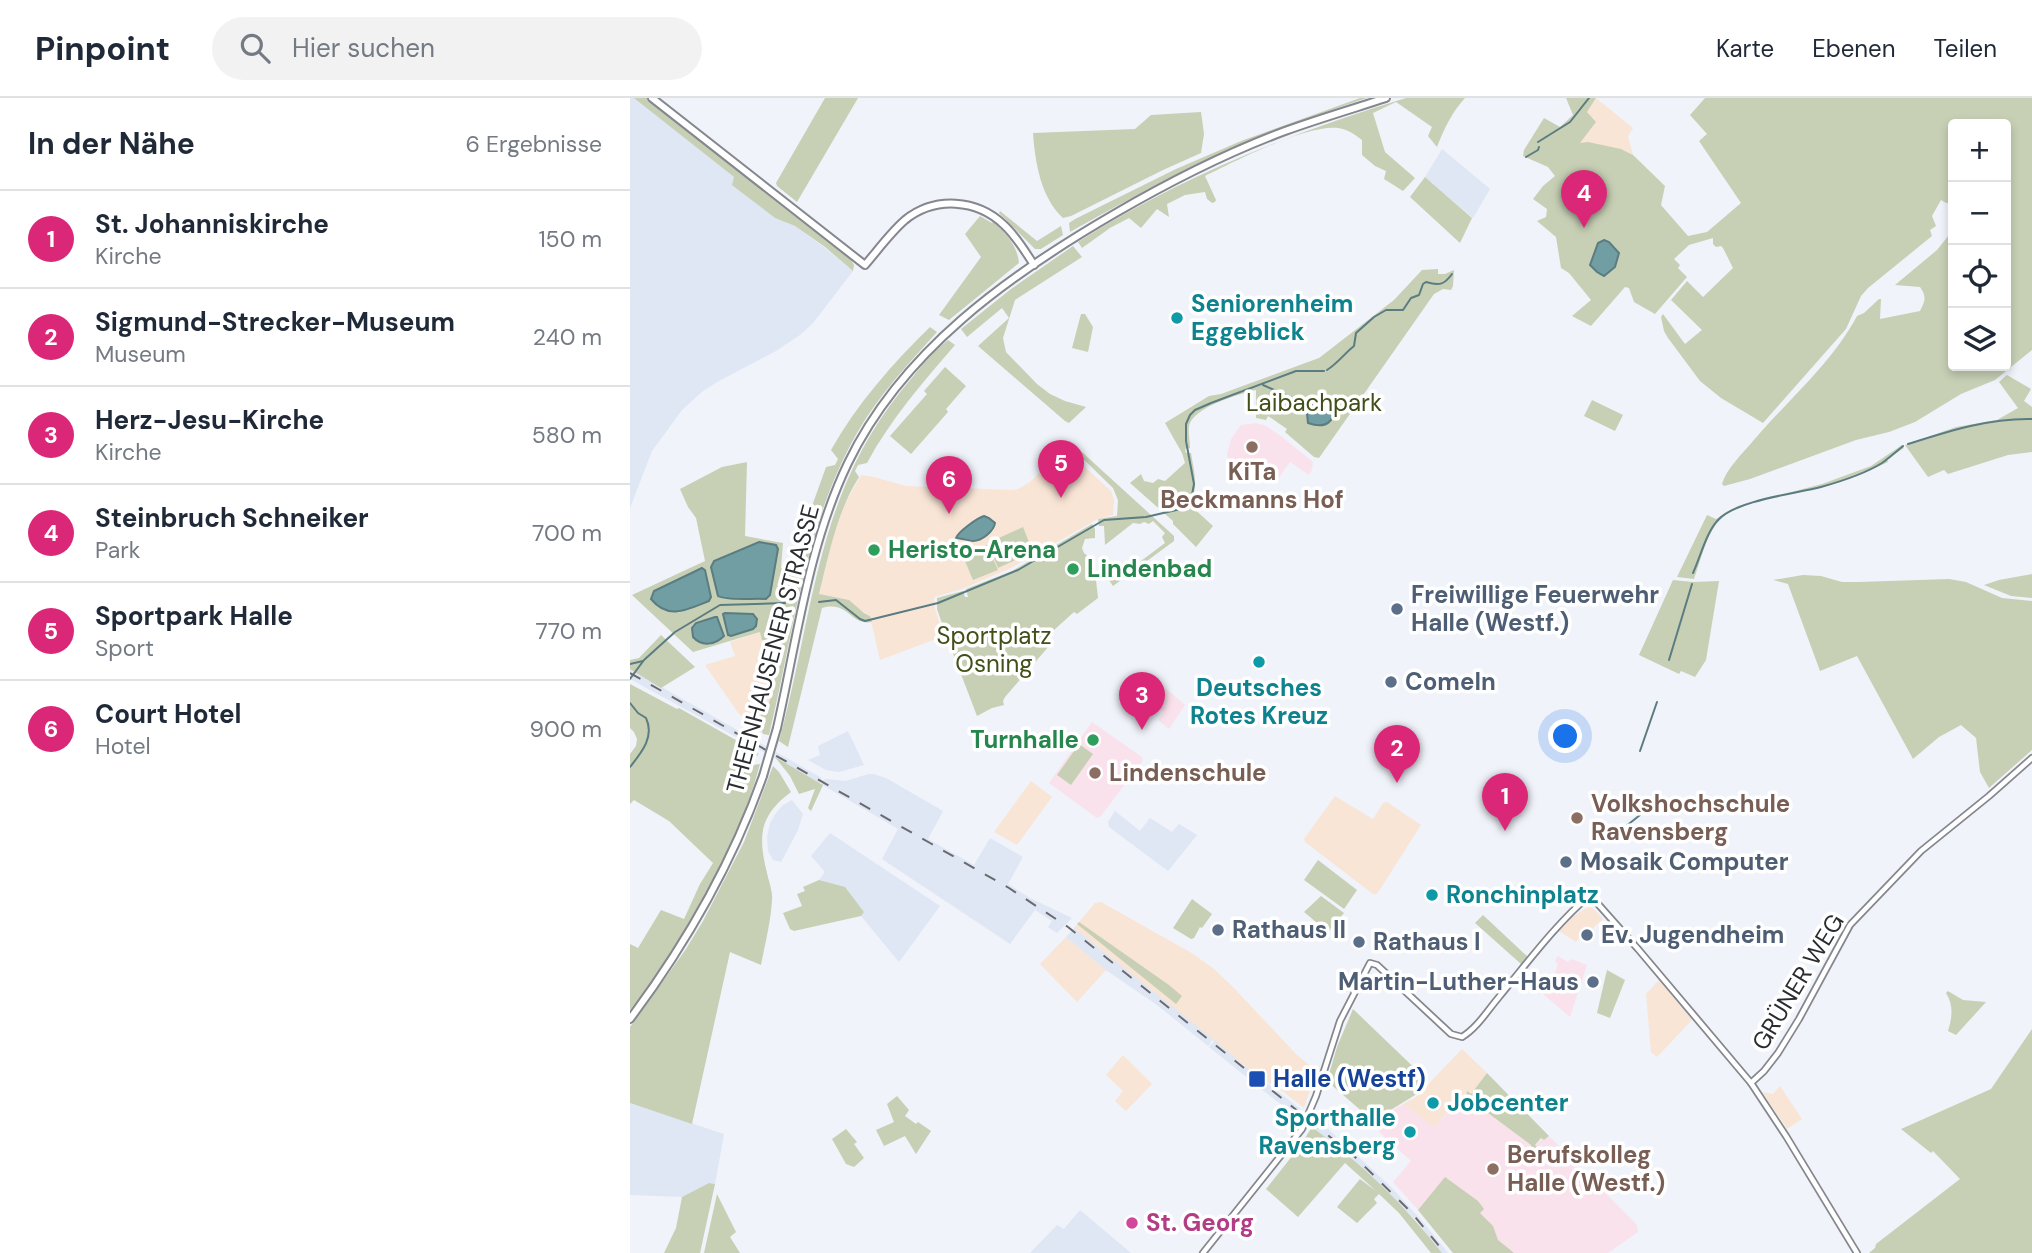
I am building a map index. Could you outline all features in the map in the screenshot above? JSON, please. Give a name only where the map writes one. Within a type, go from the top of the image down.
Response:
[{"type":"main road","points":[[652,98],[865,265],[907,219],[931,206],[955,203],[977,207],[995,217],[1014,235],[1034,265]]},
{"type":"main road","name":"THEENHAUSENER STRASSE","points":[[630,1019],[659,980],[697,920],[737,845],[777,729],[814,555],[825,518],[854,452],[874,418],[908,373],[937,341],[960,321],[1034,265],[1063,244],[1149,193],[1284,132],[1386,98]]},
{"type":"street","name":"GRÜNER WEG","points":[[1751,1083],[1765,1071],[1778,1053],[1850,925],[1921,850],[2032,758]]},
{"type":"street","points":[[1203,1253],[1291,1145],[1308,1118],[1340,1021],[1371,962],[1389,975],[1451,1034],[1459,1037],[1468,1033],[1564,918],[1590,895],[1751,1083],[1857,1253]]},
{"type":"shaded area","points":[[630,98],[651,110],[734,177],[733,185],[775,218],[795,226],[853,271],[813,323],[800,335],[703,391],[682,410],[652,451],[630,508]]},
{"type":"shaded area","points":[[1596,98],[1633,128],[1628,136],[1633,155],[1621,149],[1579,144],[1596,122],[1587,112]]},
{"type":"shaded area","points":[[1442,149],[1490,189],[1473,218],[1425,177]]},
{"type":"shaded area","points":[[1256,423],[1281,436],[1313,462],[1309,475],[1290,462],[1278,479],[1260,470],[1248,483],[1236,473],[1228,461],[1231,439],[1241,425]]},
{"type":"shaded area","points":[[1064,448],[1111,491],[1114,500],[1113,515],[1098,519],[1011,568],[962,589],[934,597],[944,636],[880,660],[870,616],[853,605],[819,594],[833,537],[845,504],[861,475],[906,486],[1012,490],[1030,482]]},
{"type":"shaded area","points":[[760,632],[774,641],[769,671],[770,699],[769,703],[762,707],[760,724],[763,734],[739,714],[705,665],[735,656],[730,642]]},
{"type":"shaded area","points":[[630,669],[820,777],[820,783],[630,679]]},
{"type":"shaded area","points":[[1159,683],[1185,705],[1169,729],[1158,720],[1164,712],[1144,696],[1153,685]]},
{"type":"shaded area","name":"Lindenschule","points":[[1092,722],[1143,760],[1097,818],[1049,783]]},
{"type":"shaded area","points":[[848,731],[864,765],[839,772],[826,770],[808,760],[820,755],[818,746]]},
{"type":"shaded area","points":[[868,774],[886,778],[943,811],[928,839],[974,865],[990,838],[1023,857],[1008,884],[1072,918],[1057,933],[1048,927],[1052,921],[1035,910],[1010,944],[882,859],[898,829],[821,784],[827,779],[846,781]]},
{"type":"shaded area","points":[[1031,781],[1052,797],[1017,845],[994,832]]},
{"type":"shaded area","points":[[1335,796],[1373,819],[1383,803],[1387,802],[1421,825],[1377,894],[1373,894],[1305,842],[1304,839]]},
{"type":"shaded area","points":[[792,800],[803,814],[798,830],[781,862],[773,860],[768,851],[767,837],[770,823],[776,813]]},
{"type":"shaded area","points":[[1115,811],[1140,831],[1150,818],[1172,832],[1179,824],[1197,835],[1168,871],[1109,827],[1108,822]]},
{"type":"shaded area","points":[[830,833],[940,906],[899,962],[861,916],[864,912],[845,888],[819,880],[825,872],[811,856]]},
{"type":"shaded area","points":[[1101,902],[1190,952],[1213,968],[1296,1054],[1315,1070],[1304,1108],[1237,1060],[1074,928],[1095,903]]},
{"type":"shaded area","points":[[1588,907],[1593,908],[1603,919],[1592,929],[1587,926],[1576,942],[1559,931],[1572,917]]},
{"type":"shaded area","points":[[1074,928],[1213,1039],[1208,1046],[1066,937]]},
{"type":"shaded area","points":[[1066,937],[1106,970],[1077,1002],[1040,964]]},
{"type":"shaded area","points":[[1558,956],[1568,962],[1571,959],[1587,965],[1570,1017],[1542,993],[1551,983]]},
{"type":"shaded area","points":[[1659,980],[1692,1020],[1657,1057],[1651,1052],[1646,994]]},
{"type":"shaded area","points":[[1215,1040],[1303,1111],[1299,1119],[1209,1047]]},
{"type":"shaded area","points":[[1462,1049],[1487,1073],[1471,1094],[1467,1092],[1460,1100],[1456,1097],[1434,1128],[1403,1104],[1416,1097]]},
{"type":"shaded area","points":[[1123,1055],[1152,1084],[1126,1111],[1115,1101],[1123,1091],[1106,1075]]},
{"type":"shaded area","points":[[1780,1086],[1802,1119],[1787,1129],[1762,1092],[1773,1094]]},
{"type":"shaded area","name":"Berufskolleg Halle (Westf.)","points":[[1466,1094],[1531,1145],[1531,1149],[1542,1138],[1544,1140],[1549,1136],[1637,1225],[1638,1232],[1608,1253],[1453,1253],[1393,1182],[1411,1161],[1379,1132],[1381,1128],[1375,1122],[1403,1104],[1434,1127],[1447,1114],[1444,1110],[1457,1097],[1460,1100]]},
{"type":"shaded area","points":[[630,1103],[724,1134],[715,1184],[709,1183],[682,1197],[630,1195]]},
{"type":"shaded area","points":[[1315,1120],[1391,1187],[1448,1253],[1442,1253],[1415,1219],[1350,1157],[1312,1127]]},
{"type":"shaded area","points":[[1080,1210],[1131,1253],[1030,1253],[1057,1225],[1064,1229]]},
{"type":"green space","points":[[634,98],[648,98],[850,258],[854,265],[853,271],[825,247],[795,226],[775,218],[732,185],[734,177]]},
{"type":"green space","points":[[825,98],[858,98],[797,202],[776,183]]},
{"type":"green space","points":[[1360,98],[1367,98],[1223,152],[1070,232],[1069,223],[1075,219],[1176,169],[1241,141]]},
{"type":"green space","points":[[1406,98],[1465,98],[1449,121],[1437,147],[1428,136],[1432,127],[1396,102],[1373,113],[1385,152],[1415,178],[1403,191],[1384,179],[1386,171],[1362,155],[1362,140],[1346,130],[1330,128],[1294,136],[1205,176],[1215,202],[1207,199],[1205,192],[1185,195],[1167,204],[1169,217],[1157,209],[1141,228],[1129,218],[1082,248],[1078,242],[1156,197],[1237,159],[1278,142],[1320,126]]},
{"type":"green space","points":[[1566,98],[1596,98],[1587,112],[1596,122],[1580,143],[1588,142],[1621,149],[1633,155],[1665,186],[1661,205],[1688,236],[1707,232],[1741,203],[1699,141],[1707,134],[1690,115],[1705,98],[2032,98],[2032,350],[2011,367],[2011,119],[1948,119],[1948,203],[1941,200],[1932,216],[1936,226],[1930,230],[1932,236],[1868,288],[1861,296],[1846,329],[1763,423],[1721,398],[1700,381],[1664,331],[1661,317],[1663,314],[1685,344],[1702,330],[1671,300],[1687,281],[1703,297],[1733,268],[1723,248],[1713,244],[1713,238],[1689,245],[1674,259],[1687,277],[1655,314],[1634,302],[1629,288],[1625,287],[1591,326],[1572,316],[1591,300],[1569,273],[1561,268],[1556,237],[1537,221],[1546,217],[1547,209],[1533,199],[1555,176],[1548,167],[1523,156],[1544,118],[1560,127],[1573,115]]},
{"type":"green space","points":[[1201,112],[1204,134],[1201,153],[1071,216],[1063,218],[1055,210],[1044,190],[1035,156],[1033,133],[1135,129],[1151,115]]},
{"type":"green space","points":[[1425,177],[1472,218],[1460,243],[1410,197]]},
{"type":"green space","points":[[1000,211],[1037,241],[1061,226],[1063,235],[1041,249],[1035,249]]},
{"type":"green space","points":[[980,216],[993,222],[1006,235],[1016,251],[1019,263],[949,320],[939,315],[981,257],[965,234]]},
{"type":"green space","points":[[1948,236],[1948,371],[2006,371],[1995,380],[1961,394],[1915,422],[1724,486],[1724,478],[1735,461],[1835,350],[1857,316],[1879,299],[1880,319],[1920,311],[1924,294],[1920,287],[1895,285],[1937,250]]},
{"type":"green space","points":[[1073,246],[1082,257],[1015,300],[1003,338],[1006,352],[1037,384],[1050,394],[1086,407],[1069,423],[978,346],[1009,318],[1002,308],[967,337],[961,329],[1011,289]]},
{"type":"green space","name":"Laibachpark","points":[[1438,269],[1438,274],[1454,270],[1451,290],[1443,289],[1434,294],[1319,458],[1314,457],[1285,432],[1287,429],[1268,416],[1266,420],[1256,418],[1256,390],[1218,402],[1192,419],[1189,426],[1190,448],[1185,449],[1186,453],[1191,453],[1195,479],[1190,505],[1213,526],[1196,547],[1173,521],[1130,483],[1141,474],[1144,481],[1165,481],[1185,463],[1165,423],[1209,396],[1319,358],[1394,300],[1422,270]]},
{"type":"green space","points":[[1081,314],[1085,314],[1093,327],[1088,352],[1072,348]]},
{"type":"green space","points":[[930,327],[937,332],[894,380],[875,406],[839,468],[824,505],[802,581],[769,735],[763,734],[760,724],[762,706],[769,703],[770,699],[769,671],[774,641],[762,640],[760,632],[693,652],[632,595],[705,561],[696,518],[680,489],[722,467],[747,462],[745,536],[783,543],[781,568],[789,571],[787,582],[826,467],[835,465],[838,459],[831,450],[864,401]],"holes":[[[705,570],[711,597],[709,601],[678,613]]]},
{"type":"green space","points":[[948,340],[955,345],[919,387],[867,463],[858,465],[855,471],[859,477],[839,519],[819,594],[849,600],[870,616],[872,622],[859,620],[838,607],[822,608],[788,747],[779,741],[810,603],[834,516],[851,473],[873,432],[912,377]]},
{"type":"green space","points":[[945,367],[966,386],[946,409],[948,412],[911,454],[890,436],[927,394],[924,391]]},
{"type":"green space","points":[[2007,375],[2031,389],[2024,401],[2032,407],[2032,452],[2008,455],[1948,474],[1944,470],[1928,477],[1905,445],[1956,427],[1997,420],[2018,408],[1999,382]]},
{"type":"green space","points":[[1592,400],[1623,415],[1615,431],[1584,416]]},
{"type":"green space","points":[[1068,444],[1073,444],[1174,536],[1174,541],[1113,586],[1109,580],[1114,576],[1117,579],[1165,543],[1162,537],[1165,533],[1153,521],[1149,524],[1133,523],[1105,545],[1104,526],[1099,526],[1098,519],[1117,516],[1118,500],[1113,488]]},
{"type":"green space","points":[[1902,445],[1904,448],[1887,459],[1888,462],[1855,476],[1822,487],[1753,503],[1728,513],[1711,532],[1694,579],[1677,577],[1707,515],[1716,519],[1738,506],[1822,484],[1871,466]]},
{"type":"green space","name":"Sportplatz Osning","points":[[1092,524],[1095,538],[1085,539],[1082,548],[1094,562],[1098,598],[1077,614],[1074,612],[1044,639],[1050,645],[1005,697],[1004,705],[977,716],[937,609],[937,598],[963,591],[965,597],[968,597],[966,589],[1012,571]]},
{"type":"green space","points":[[1023,527],[1033,552],[998,568],[988,543]]},
{"type":"green space","points":[[987,545],[998,570],[973,580],[962,554]]},
{"type":"green space","points":[[2032,574],[2032,598],[2011,596],[1984,585],[1999,580]]},
{"type":"green space","points":[[1803,575],[1821,576],[1842,582],[1949,579],[1966,582],[2002,598],[2032,601],[2032,750],[1989,788],[1980,772],[1976,738],[1961,725],[1939,737],[1913,759],[1857,656],[1820,671],[1788,584],[1773,580]]},
{"type":"green space","points":[[1673,580],[1719,581],[1706,660],[1695,677],[1681,671],[1679,674],[1639,655]]},
{"type":"green space","points":[[661,635],[695,667],[661,688],[630,669],[630,660],[639,658]]},
{"type":"green space","points":[[630,684],[757,752],[758,755],[750,760],[753,765],[760,764],[738,829],[707,893],[670,955],[630,1010],[630,944],[638,948],[661,910],[684,919],[713,863],[669,821],[634,800],[630,804],[630,754],[637,739],[630,728]]},
{"type":"green space","points":[[1079,744],[1093,754],[1071,785],[1057,775]]},
{"type":"green space","points":[[775,757],[823,785],[811,811],[808,808],[815,789],[799,794],[790,776]]},
{"type":"green space","points":[[773,766],[791,792],[772,810],[762,837],[772,897],[761,965],[730,952],[692,1124],[630,1103],[630,1027],[703,921],[744,842]]},
{"type":"green space","points":[[1318,860],[1357,890],[1344,909],[1304,880]]},
{"type":"green space","points":[[819,880],[845,887],[864,912],[861,916],[794,931],[790,929],[783,913],[802,906],[797,894],[805,891],[803,887]]},
{"type":"green space","points":[[1321,896],[1344,913],[1328,932],[1304,912]]},
{"type":"green space","points":[[1192,899],[1212,914],[1191,939],[1173,928]]},
{"type":"green space","points":[[1483,915],[1528,957],[1521,964],[1475,923]]},
{"type":"green space","points":[[1079,922],[1169,985],[1182,996],[1176,1004],[1077,924]]},
{"type":"green space","points":[[1607,970],[1625,980],[1610,1018],[1597,1013]]},
{"type":"green space","points":[[1948,991],[1963,1000],[1986,1002],[1956,1035],[1948,1031],[1952,1012],[1946,993]]},
{"type":"green space","points":[[1353,1009],[1428,1081],[1415,1095],[1373,1121],[1327,1081],[1337,1047]]},
{"type":"green space","points":[[2032,1029],[2032,1253],[1869,1253],[1876,1244],[1960,1179],[1933,1151],[1931,1153],[1901,1129],[1991,1089]]},
{"type":"green space","points":[[1487,1073],[1549,1136],[1544,1140],[1541,1138],[1533,1151],[1531,1145],[1488,1113],[1484,1113],[1482,1108],[1466,1096],[1467,1091],[1471,1094]]},
{"type":"green space","points":[[897,1096],[909,1110],[905,1116],[931,1131],[916,1154],[905,1136],[884,1146],[876,1130],[894,1122],[887,1104]]},
{"type":"green space","points":[[1312,1127],[1382,1186],[1442,1253],[1431,1253],[1399,1213],[1379,1194],[1374,1199],[1377,1203],[1357,1223],[1337,1207],[1360,1179],[1376,1191],[1345,1163],[1298,1217],[1266,1189]]},
{"type":"green space","points":[[846,1129],[857,1142],[854,1144],[864,1158],[854,1167],[846,1164],[832,1139]]},
{"type":"green space","points":[[1445,1177],[1478,1201],[1484,1209],[1480,1213],[1493,1226],[1498,1240],[1514,1253],[1453,1253],[1418,1210]]},
{"type":"green space","points":[[709,1183],[715,1184],[700,1253],[664,1253],[676,1228],[682,1197]]},
{"type":"green space","points":[[717,1194],[736,1232],[730,1237],[740,1253],[704,1253]]},
{"type":"water","points":[[1604,240],[1619,253],[1615,267],[1604,276],[1590,265],[1598,243]]},
{"type":"water","points":[[1333,402],[1339,405],[1328,423],[1308,423],[1307,414],[1311,405]]},
{"type":"water","points":[[984,516],[995,523],[987,535],[973,541],[956,538],[960,532]]},
{"type":"water","points":[[759,542],[776,545],[778,549],[770,595],[766,599],[718,596],[711,567],[714,561]]},
{"type":"water","points":[[702,568],[705,570],[711,597],[709,601],[686,610],[672,611],[658,606],[651,599],[654,591]]},
{"type":"water","points":[[723,614],[753,614],[757,619],[756,626],[728,635]]},
{"type":"water","points":[[715,617],[724,636],[708,644],[693,637],[692,628],[696,623]]},
{"type":"waterway","points":[[1538,142],[1570,122],[1589,98]]},
{"type":"waterway","points":[[1526,157],[1539,147]]},
{"type":"waterway","points":[[1327,370],[1354,346],[1356,333],[1374,317],[1386,310],[1403,310],[1411,298],[1419,295],[1423,284],[1441,284],[1452,274]]},
{"type":"waterway","points":[[819,602],[836,600],[865,621],[938,603],[1018,570],[1104,520],[1146,517],[1185,508],[1194,484],[1186,441],[1186,424],[1195,410],[1296,371],[1324,371]]},
{"type":"waterway","points":[[1263,385],[1310,406]]},
{"type":"waterway","points":[[1908,444],[1985,423],[2032,419]]},
{"type":"waterway","points":[[1693,573],[1711,530],[1728,512],[1767,498],[1821,487],[1852,477],[1882,463],[1903,446]]},
{"type":"waterway","points":[[1669,660],[1692,584]]},
{"type":"waterway","points":[[630,679],[644,660],[675,632],[720,605],[785,603]]},
{"type":"waterway","points":[[630,664],[643,661]]},
{"type":"waterway","points":[[1640,751],[1657,702]]},
{"type":"waterway","points":[[630,703],[646,718],[649,732],[646,744],[630,767]]},
{"type":"waterway","points":[[1620,831],[1640,815],[1640,810]]},
{"type":"railway","points":[[630,673],[1009,888],[1068,927],[1355,1157],[1411,1212],[1445,1253]]},
{"type":"place","name":"Steinbruch Schneiker","points":[[1584,228]]},
{"type":"place","name":"Seniorenheim Eggeblick","points":[[1177,318]]},
{"type":"place","name":"KiTa Beckmanns Hof","points":[[1252,447]]},
{"type":"place","name":"Sportpark Halle","points":[[1061,498]]},
{"type":"place","name":"Court Hotel","points":[[949,514]]},
{"type":"place","name":"Heristo-Arena","points":[[874,550]]},
{"type":"place","name":"Lindenbad","points":[[1073,569]]},
{"type":"place","name":"Freiwillige Feuerwehr Halle (Westf.)","points":[[1397,609]]},
{"type":"place","name":"Deutsches Rotes Kreuz","points":[[1259,662]]},
{"type":"place","name":"ComeIn","points":[[1391,682]]},
{"type":"place","name":"Herz-Jesu-Kirche","points":[[1142,730]]},
{"type":"place","name":"Turnhalle","points":[[1093,740]]},
{"type":"place","name":"Lindenschule","points":[[1095,773]]},
{"type":"place","name":"Sigmund-Strecker-Museum","points":[[1397,783]]},
{"type":"place","name":"Volkshochschule Ravensberg","points":[[1577,818]]},
{"type":"place","name":"St. Johanniskirche","points":[[1505,831]]},
{"type":"place","name":"Mosaik Computer","points":[[1566,862]]},
{"type":"place","name":"Ronchinplatz","points":[[1432,895]]},
{"type":"place","name":"Rathaus II","points":[[1218,930]]},
{"type":"place","name":"Ev. Jugendheim","points":[[1587,935]]},
{"type":"place","name":"Rathaus I","points":[[1359,942]]},
{"type":"place","name":"Martin-Luther-Haus","points":[[1593,982]]},
{"type":"place","name":"Halle (Westf)","points":[[1257,1079]]},
{"type":"place","name":"Jobcenter","points":[[1433,1103]]},
{"type":"place","name":"Sporthalle Ravensberg","points":[[1410,1132]]},
{"type":"place","name":"Berufskolleg Halle (Westf.)","points":[[1493,1169]]},
{"type":"place","name":"St. Georg","points":[[1132,1223]]}]
